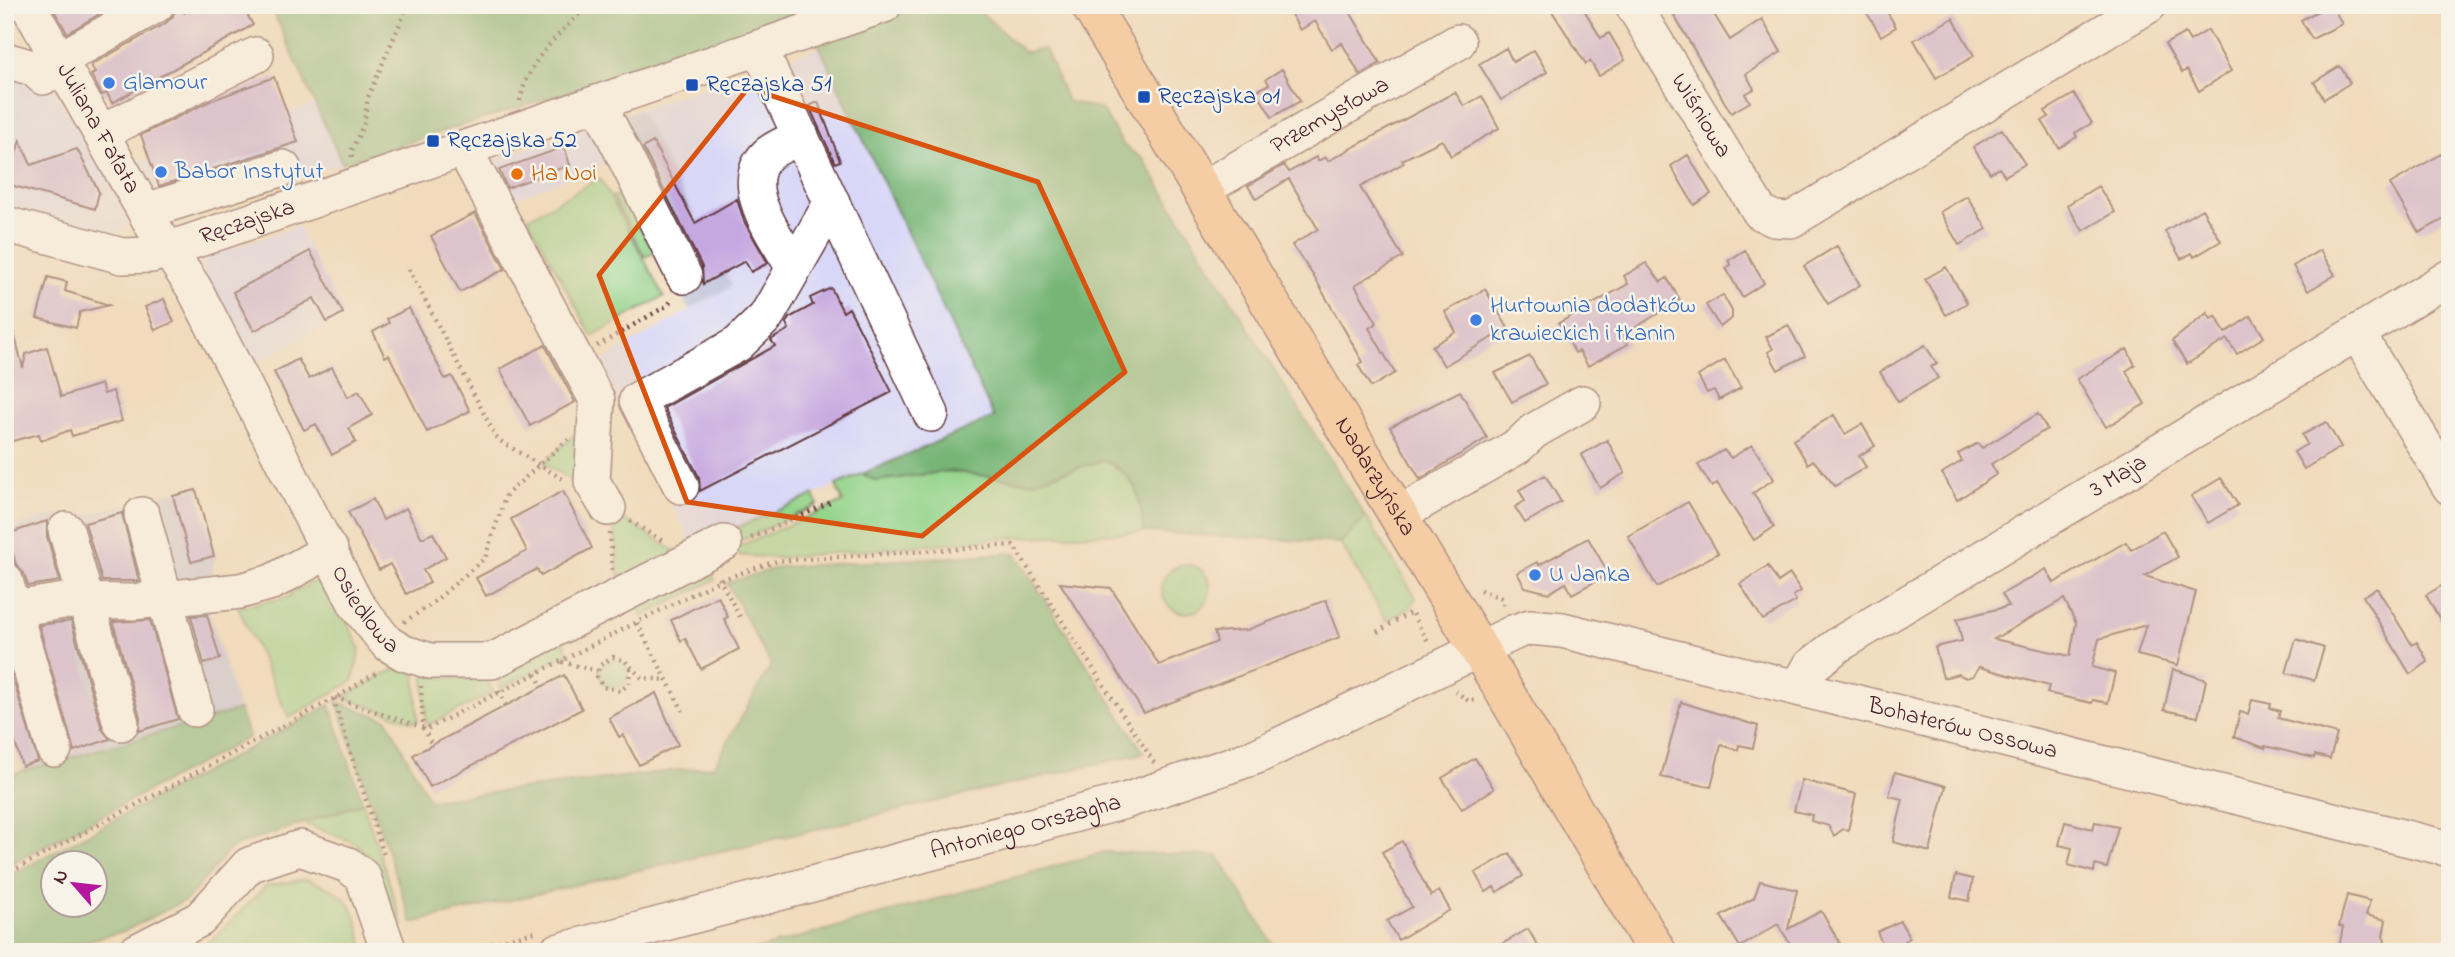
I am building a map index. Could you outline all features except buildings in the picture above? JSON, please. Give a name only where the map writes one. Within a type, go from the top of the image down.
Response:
[{"type":"main road","name":"Nadarzyńska","points":[[1090,5],[1478,648],[1657,952]]},
{"type":"street","name":"Juliana Fałata","points":[[28,5],[169,250]]},
{"type":"street","points":[[5,61],[33,68],[43,77],[61,63],[156,5]]},
{"type":"street","name":"Ręczajska","points":[[5,224],[122,256],[152,255],[884,5]]},
{"type":"street","name":"Wiśniowa","points":[[1633,5],[1760,212],[1774,219],[1791,220],[1807,213],[2149,5]]},
{"type":"street","name":"Przemysłowa","points":[[1201,190],[1458,41]]},
{"type":"street","points":[[759,48],[931,414]]},
{"type":"street","points":[[101,133],[256,55]]},
{"type":"street","points":[[598,103],[684,276]]},
{"type":"street","points":[[794,268],[758,201],[755,188],[757,173],[767,155],[801,136]]},
{"type":"street","points":[[464,149],[597,400],[592,482],[608,508]]},
{"type":"street","points":[[146,211],[284,168]]},
{"type":"street","points":[[681,486],[637,400],[738,344],[766,317],[831,202]]},
{"type":"street","name":"Osiedlowa","points":[[169,250],[194,288],[371,626],[387,643],[430,661],[492,661],[625,611],[714,560]]},
{"type":"street","name":"3 Maja","points":[[1798,688],[1810,667],[1838,645],[2450,277]]},
{"type":"street","points":[[2357,332],[2450,487]]},
{"type":"street","points":[[1398,515],[1518,446],[1534,431],[1583,403]]},
{"type":"street","points":[[142,515],[195,709]]},
{"type":"street","points":[[66,530],[121,723]]},
{"type":"street","points":[[54,749],[9,594],[86,601],[165,599],[240,591],[272,582],[330,550]]},
{"type":"street","name":"Bohaterów Ossowa","points":[[1478,648],[1515,632],[1546,627],[2450,849]]},
{"type":"street","name":"Antoniego Orszagha","points":[[556,952],[1125,801],[1209,775],[1325,724],[1478,648]]},
{"type":"street","points":[[136,952],[200,919],[249,865],[300,848],[348,865],[363,877],[389,952]]},
{"type":"path","points":[[352,160],[352,149],[364,123],[368,97],[408,5]]},
{"type":"path","points":[[519,103],[524,80],[545,48],[589,5]]},
{"type":"path","points":[[410,269],[497,439],[683,553],[714,560],[778,561],[1013,545],[1160,772]]},
{"type":"path","points":[[575,358],[668,305],[684,276]]},
{"type":"path","points":[[399,628],[485,558],[506,495],[597,412]]},
{"type":"path","points":[[334,699],[427,729],[561,661],[625,611],[714,560],[732,546],[834,501]]},
{"type":"path","points":[[608,508],[625,611],[683,710]]},
{"type":"path","points":[[714,560],[741,619]]},
{"type":"path","points":[[1377,632],[1411,611]]},
{"type":"path","points":[[642,678],[624,660],[613,657],[603,661],[597,671],[599,683],[608,691],[620,691],[642,678],[667,680]]},
{"type":"path","points":[[561,661],[597,671]]},
{"type":"path","points":[[5,875],[334,699],[388,666]]},
{"type":"path","points":[[629,684],[631,668]]},
{"type":"path","points":[[536,674],[542,687]]},
{"type":"path","points":[[421,683],[423,728],[432,745]]},
{"type":"path","points":[[334,699],[386,859]]},
{"type":"highlighted area","points":[[748,88],[1038,182],[1125,372],[922,536],[687,502],[599,275]]},
{"type":"shaded area","points":[[821,47],[994,417],[694,547],[599,362],[732,286],[639,109]]},
{"type":"shaded area","points":[[5,52],[39,60],[67,113],[75,110],[136,220],[115,234],[5,204]]},
{"type":"shaded area","points":[[315,104],[342,163],[172,217],[137,162]]},
{"type":"shaded area","points":[[639,109],[732,286],[689,310],[597,124]]},
{"type":"shaded area","points":[[597,124],[615,160],[502,203],[484,164]]},
{"type":"shaded area","points":[[298,226],[346,316],[254,363],[204,274],[202,264],[209,256]]},
{"type":"shaded area","points":[[197,486],[216,555],[206,602],[239,710],[23,770],[5,711],[5,531],[52,515],[75,517]]},
{"type":"green space","points":[[270,5],[973,5],[1024,52],[1045,49],[1067,101],[1102,110],[1124,146],[1143,159],[1366,517],[1340,543],[1144,532],[1141,508],[1131,481],[1104,460],[1030,482],[949,471],[876,481],[862,474],[994,417],[806,18],[342,163]]},
{"type":"green space","points":[[600,178],[664,296],[592,336],[528,218]]},
{"type":"green space","points":[[629,188],[661,249],[645,257],[613,197]]},
{"type":"green space","points":[[586,424],[581,487],[544,463]]},
{"type":"green space","points":[[1104,460],[1131,481],[1141,508],[1144,532],[1005,538],[775,558],[738,555],[735,548],[843,502],[836,485],[862,474],[876,481],[949,471],[1030,482]]},
{"type":"green space","points":[[814,495],[818,505],[733,544],[727,532]]},
{"type":"green space","points":[[1366,517],[1416,598],[1411,607],[1387,621],[1340,543]]},
{"type":"green space","points":[[625,520],[680,554],[620,585],[614,527]]},
{"type":"green space","points":[[1015,553],[1144,753],[412,923],[337,702],[387,719],[429,800],[714,766],[771,665],[727,583],[779,567]]},
{"type":"green space","points":[[1186,565],[1203,572],[1210,589],[1203,606],[1186,613],[1169,606],[1162,589],[1169,572]]},
{"type":"green space","points":[[709,567],[715,580],[642,617],[638,602]]},
{"type":"green space","points":[[320,579],[327,582],[360,648],[353,681],[289,718],[238,607],[289,597],[292,592]]},
{"type":"green space","points":[[561,638],[569,653],[501,688],[494,671]]},
{"type":"green space","points":[[614,660],[624,664],[628,674],[624,684],[614,688],[604,684],[600,674],[604,664]]},
{"type":"green space","points":[[397,668],[415,673],[418,719],[414,722],[343,697]]},
{"type":"green space","points":[[424,676],[487,680],[493,693],[430,724],[426,723]]},
{"type":"green space","points":[[330,705],[363,803],[232,847],[188,899],[125,931],[42,952],[5,952],[5,878],[38,860],[38,918],[108,918],[108,848],[61,848]]},
{"type":"green space","points":[[239,710],[249,737],[5,867],[5,776]]},
{"type":"green space","points":[[363,803],[403,925],[399,926],[375,861],[355,843],[303,823]]},
{"type":"green space","points":[[1105,852],[1218,856],[1278,952],[747,952]]},
{"type":"green space","points":[[307,879],[335,891],[350,905],[358,923],[365,952],[189,952],[210,942],[266,886]]},
{"type":"place","name":"Glamour","points":[[109,83]]},
{"type":"place","name":"Ręczajska 51","points":[[692,85]]},
{"type":"place","name":"Ręczajska 01","points":[[1144,97]]},
{"type":"place","name":"Ręczajska 52","points":[[433,141]]},
{"type":"place","name":"Babor Instytut","points":[[161,172]]},
{"type":"place","name":"Ha Noi","points":[[517,174]]},
{"type":"place","name":"Hurtownia dodatków krawieckich i tkanin","points":[[1476,320]]},
{"type":"place","name":"U Janka","points":[[1535,575]]}]
